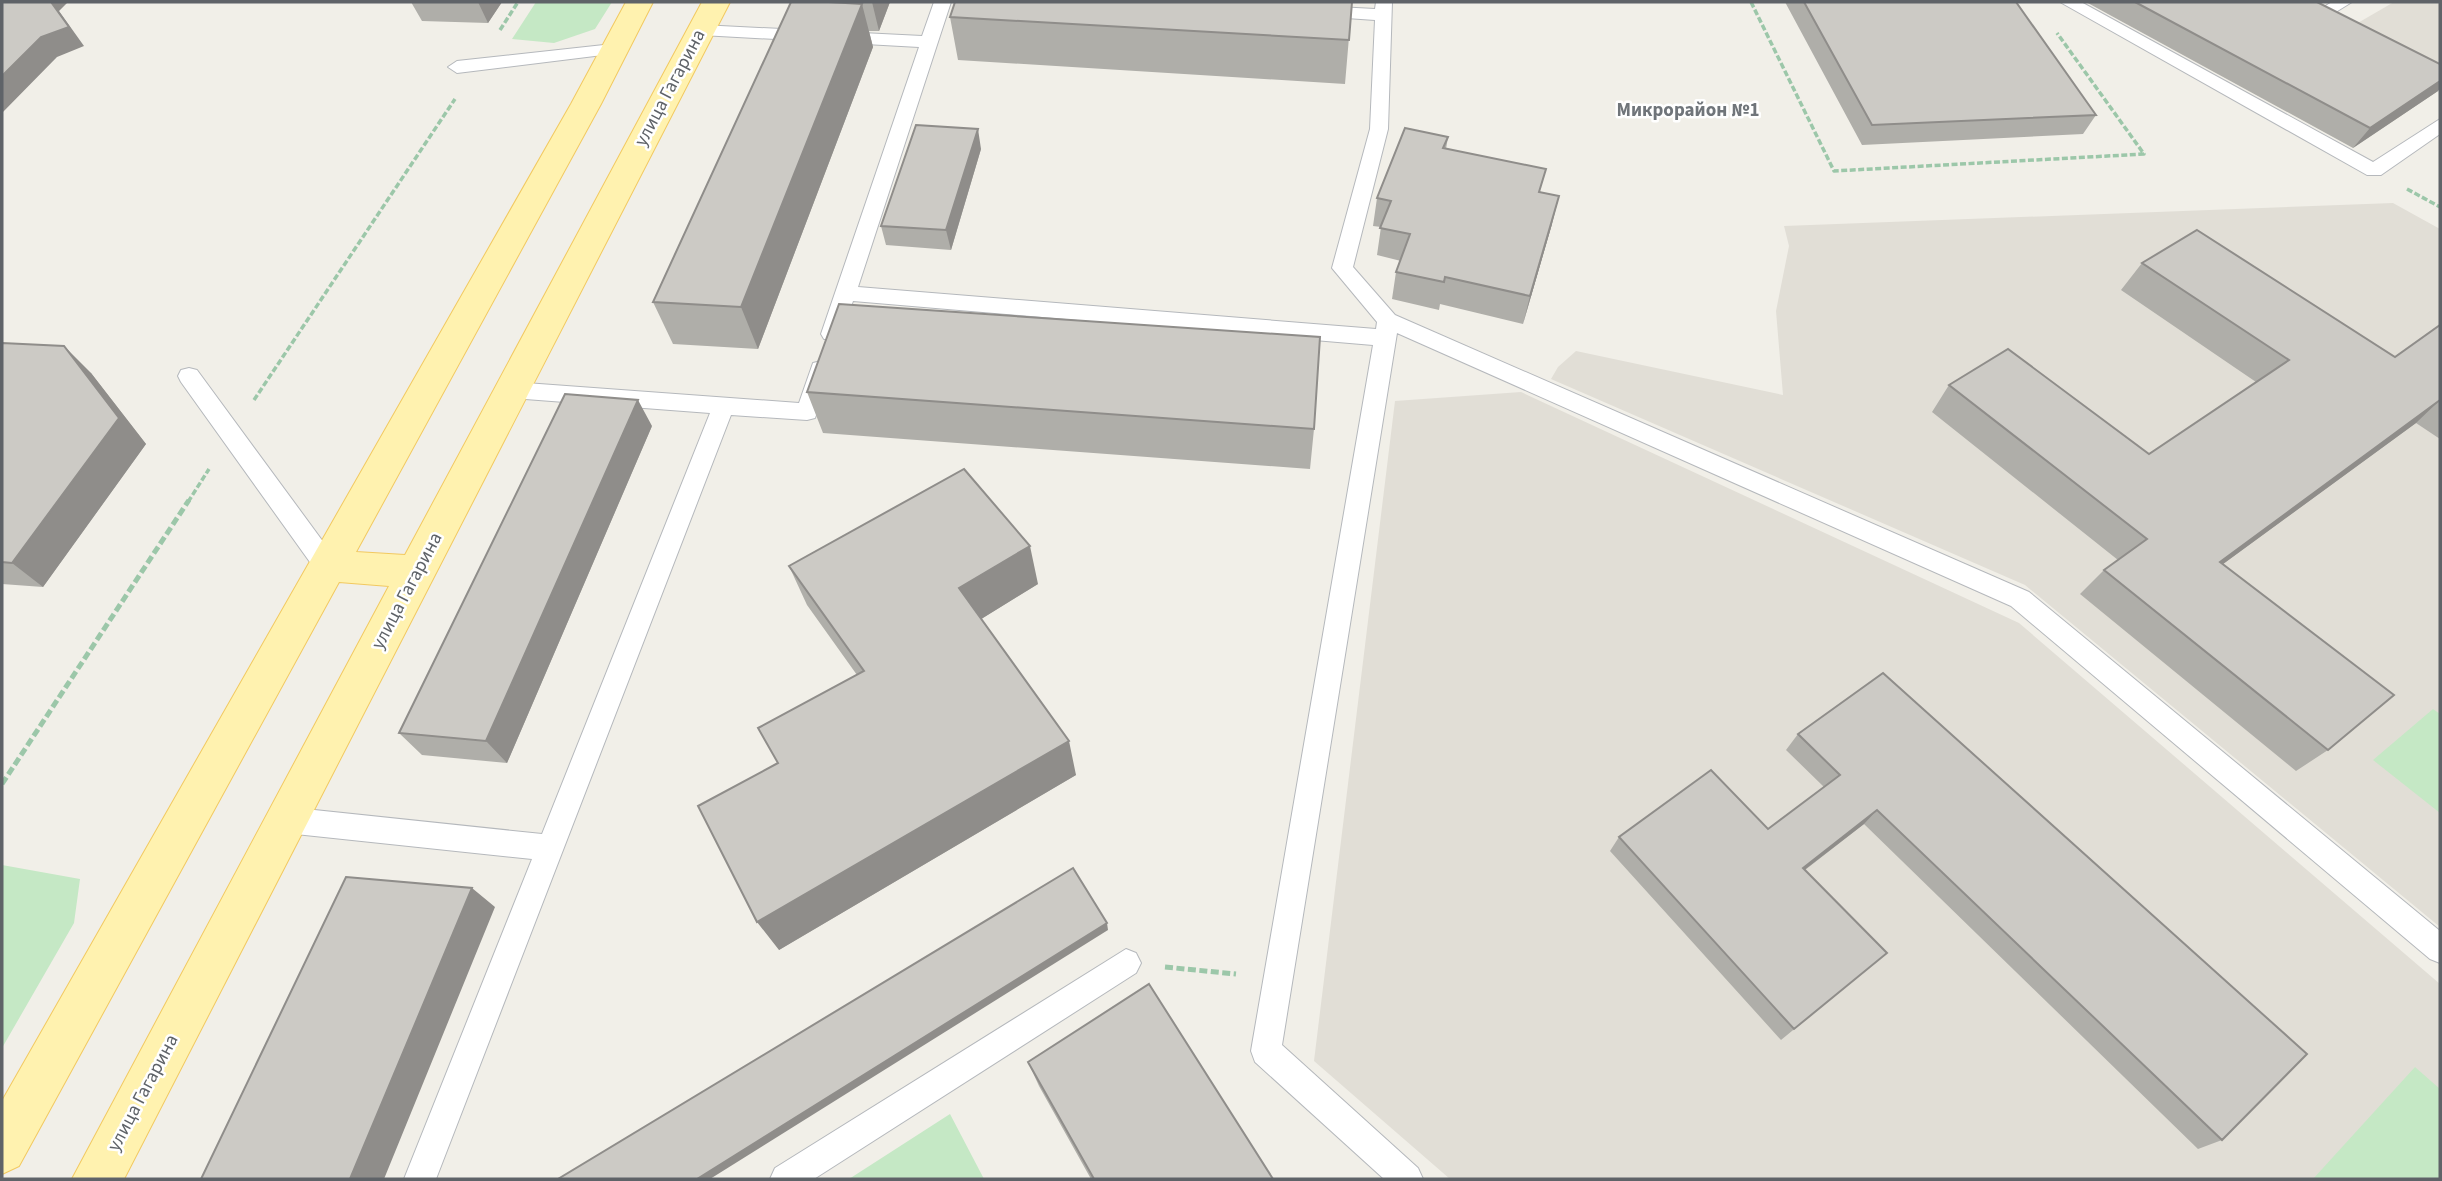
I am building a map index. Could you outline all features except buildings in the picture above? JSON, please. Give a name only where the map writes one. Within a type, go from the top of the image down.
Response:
[{"type":"main road","points":[[2,1149],[573,126],[639,2]]},
{"type":"main road","name":"улица Гагарина","points":[[97,1179],[708,16]]},
{"type":"main road","points":[[326,565],[416,572]]},
{"type":"lane","points":[[512,390],[807,412],[942,2]]},
{"type":"lane","points":[[2069,2],[2374,171],[2440,125]]},
{"type":"lane","points":[[2288,2],[2342,30]]},
{"type":"lane","points":[[2318,18],[2343,2]]},
{"type":"lane","points":[[1293,9],[1384,8],[1379,129],[1342,268],[1387,329],[1266,1051],[1407,1179]]},
{"type":"lane","points":[[708,16],[929,42]]},
{"type":"lane","points":[[457,66],[613,49]]},
{"type":"lane","points":[[846,293],[1387,329],[2020,599],[2440,949]]},
{"type":"lane","points":[[189,376],[326,565]]},
{"type":"lane","points":[[420,1179],[724,405]]},
{"type":"lane","points":[[286,820],[551,848]]},
{"type":"lane","points":[[786,1179],[1126,963]]},
{"type":"path","points":[[2,784],[231,433],[518,2]]},
{"type":"path","points":[[1751,2],[1834,171],[2144,154],[2049,23]]},
{"type":"path","points":[[1126,963],[1279,978]]},
{"type":"shaded area","points":[[2394,2],[2440,2],[2440,67],[2356,24]]},
{"type":"shaded area","points":[[2393,203],[2440,229],[2440,927],[2025,585],[1551,379],[1558,367],[1576,351],[1783,395],[1776,311],[1789,246],[1784,226]]},
{"type":"shaded area","points":[[1521,392],[2019,623],[2440,984],[2440,1179],[1450,1179],[1314,1061],[1395,401]]},
{"type":"green space","points":[[536,2],[612,2],[595,29],[554,43],[512,39]]},
{"type":"green space","points":[[2433,709],[2440,714],[2440,813],[2373,760]]},
{"type":"green space","points":[[2,865],[80,879],[74,923],[2,1048]]},
{"type":"green space","points":[[2415,1067],[2440,1089],[2440,1179],[2313,1179]]},
{"type":"green space","points":[[950,1114],[984,1179],[849,1179]]},
{"type":"district","name":"Микрорайон №1","points":[[1688,110]]}]
